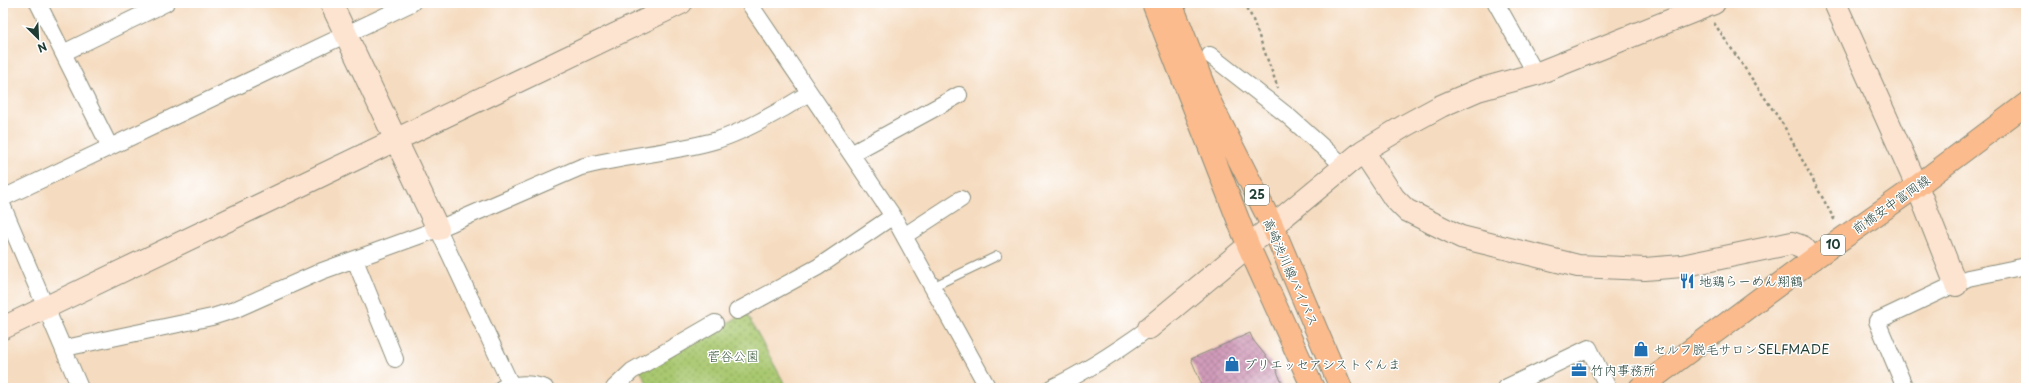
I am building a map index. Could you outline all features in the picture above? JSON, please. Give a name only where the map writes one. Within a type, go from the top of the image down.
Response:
[{"type":"main road","name":"25","points":[[1153,3],[1248,245],[1313,388]]},
{"type":"main road","name":"高崎渋川線バイパス","points":[[1172,3],[1210,102],[1272,226],[1341,388]]},
{"type":"main road","name":"前橋安中富岡線","points":[[1640,388],[1813,259],[1916,186],[2026,104]]},
{"type":"street","points":[[38,3],[110,147]]},
{"type":"street","points":[[63,53],[166,3]]},
{"type":"street","points":[[331,3],[438,229],[506,386],[533,385],[545,388]]},
{"type":"street","points":[[3,198],[412,3]]},
{"type":"street","points":[[3,328],[681,3]]},
{"type":"street","points":[[749,3],[893,216],[988,388]]},
{"type":"street","points":[[1496,3],[1536,74]]},
{"type":"street","points":[[1835,3],[1916,186],[1956,285]]},
{"type":"street","points":[[1051,388],[1075,377],[1112,354],[1149,328],[1363,151],[1441,106],[1478,90],[1536,74],[1709,5]]},
{"type":"street","points":[[1210,55],[1288,116],[1345,167]]},
{"type":"street","points":[[65,348],[227,313],[322,271],[438,229],[581,167],[600,162],[711,142],[737,132],[809,93]]},
{"type":"street","points":[[851,154],[959,95]]},
{"type":"street","points":[[1363,151],[1394,198],[1406,210],[1461,237],[1494,246],[1578,266],[1611,268],[1645,269],[1682,266],[1792,242],[1803,247],[1813,259]]},
{"type":"street","points":[[904,236],[961,199]]},
{"type":"street","points":[[3,206],[65,348],[80,388]]},
{"type":"street","points":[[737,311],[818,267],[893,216]]},
{"type":"street","points":[[355,260],[395,359]]},
{"type":"street","points":[[1905,388],[1877,321],[1956,285],[1968,278],[2026,266]]},
{"type":"street","points":[[614,388],[632,371],[715,323]]},
{"type":"street","points":[[1505,388],[1589,348],[1608,388]]},
{"type":"lane","points":[[932,287],[997,256]]},
{"type":"path","points":[[1244,3],[1253,20],[1288,116]]},
{"type":"path","points":[[1709,5],[1784,126],[1844,238]]},
{"type":"green space","name":"菅谷公園","points":[[746,313],[787,388],[650,388],[640,370]]},
{"type":"building","name":"プリエッセアシストぐんま","points":[[1250,333],[1253,340],[1276,369],[1284,388],[1198,388],[1202,385],[1191,359]]},
{"type":"place","name":"地鶏らーめん翔鶴","points":[[1687,281]]},
{"type":"place","name":"セルフ脱毛サロンSELFMADE","points":[[1641,349]]},
{"type":"place","name":"プリエッセアシストぐんま","points":[[1232,364]]},
{"type":"place","name":"竹内事務所","points":[[1579,370]]}]
